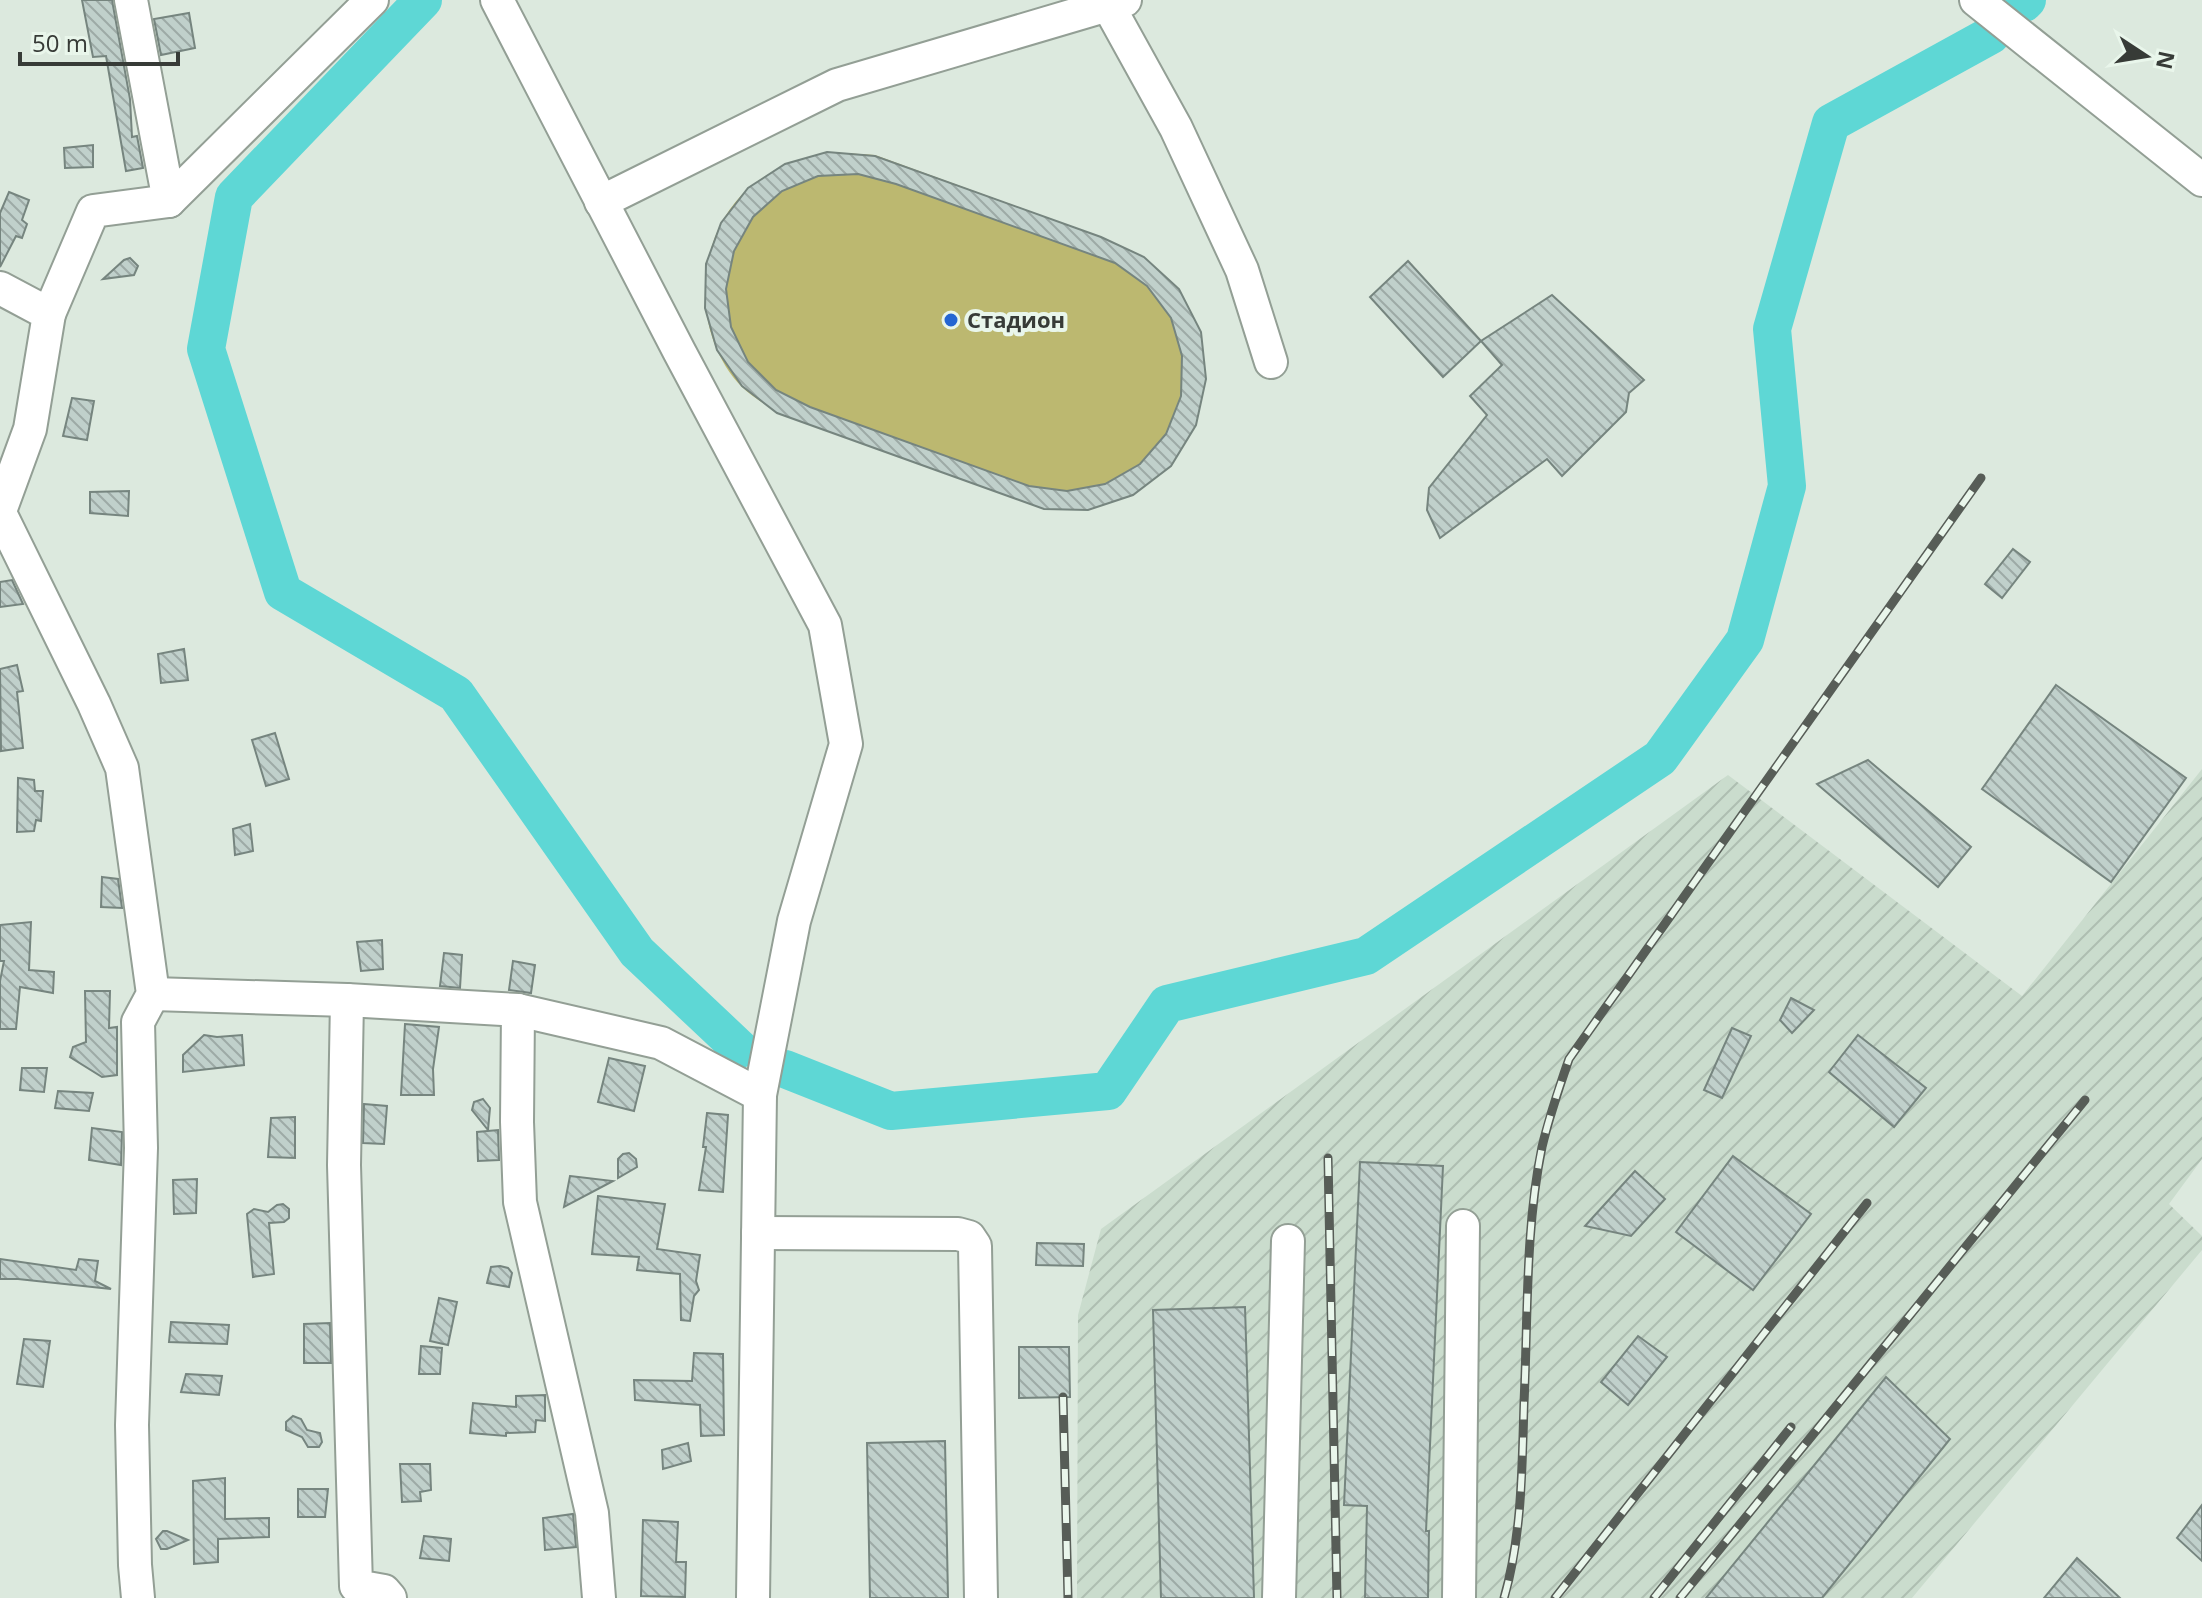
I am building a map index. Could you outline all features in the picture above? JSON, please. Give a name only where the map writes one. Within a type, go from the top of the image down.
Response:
[{"type":"street","points":[[131,0],[169,201]]},
{"type":"street","points":[[138,1598],[132,1425],[141,1148],[138,1022],[153,994],[122,768],[0,512],[30,429],[49,314],[93,211],[169,201],[372,0]]},
{"type":"street","points":[[497,0],[825,625],[846,744],[794,921],[760,1095],[753,1598]]},
{"type":"street","points":[[1976,0],[2202,185]]},
{"type":"street","points":[[601,202],[837,85],[1116,2],[1242,270],[1271,362]]},
{"type":"street","points":[[0,288],[49,314]]},
{"type":"street","points":[[153,994],[347,1000],[518,1010],[661,1043],[760,1095]]},
{"type":"street","points":[[347,1000],[344,1165],[356,1586],[384,1591],[390,1598]]},
{"type":"street","points":[[518,1010],[520,1202],[592,1513],[599,1598]]},
{"type":"street","points":[[1459,1598],[1463,1226]]},
{"type":"street","points":[[758,1233],[958,1234],[969,1237],[975,1246],[981,1598]]},
{"type":"street","points":[[1279,1598],[1288,1241]]},
{"type":"shaded area","name":"Стадион","points":[[827,152],[875,155],[1101,237],[1144,257],[1179,289],[1201,332],[1206,379],[1196,425],[1171,466],[1133,495],[1088,510],[1044,509],[777,413],[746,391],[725,365],[713,340],[707,313],[705,286],[717,231],[731,207],[759,180],[787,165]]},
{"type":"shaded area","points":[[2202,769],[2202,1159],[2169,1204],[2202,1236],[2202,1250],[1912,1598],[1077,1598],[1078,1315],[1101,1229],[1728,775],[2022,996]]},
{"type":"building","points":[[82,0],[112,0],[130,99],[132,137],[137,136],[143,168],[126,171],[106,56],[93,57]]},
{"type":"building","points":[[189,13],[195,48],[161,55],[154,19]]},
{"type":"building","points":[[93,145],[93,167],[65,168],[64,148]]},
{"type":"building","points":[[827,152],[875,156],[1101,237],[1144,257],[1179,289],[1201,332],[1206,379],[1196,425],[1171,466],[1133,495],[1088,510],[1044,509],[777,413],[742,386],[717,350],[705,308],[706,264],[721,223],[748,188],[785,164]],"holes":[[[858,174],[896,184],[1115,263],[1147,286],[1171,318],[1182,356],[1181,396],[1166,434],[1140,464],[1105,484],[1067,491],[1029,486],[810,407],[776,390],[748,362],[731,327],[726,289],[734,251],[753,217],[782,191],[818,176]]]},
{"type":"building","points":[[9,192],[29,200],[22,220],[27,224],[22,238],[16,236],[0,267],[0,213]]},
{"type":"building","points":[[130,258],[138,266],[134,275],[103,279],[124,260]]},
{"type":"building","points":[[1408,261],[1481,341],[1443,377],[1370,297]]},
{"type":"building","points":[[1552,295],[1644,380],[1629,393],[1626,412],[1562,476],[1547,459],[1440,538],[1427,510],[1429,488],[1487,415],[1470,396],[1502,365],[1481,341]]},
{"type":"building","points":[[72,398],[94,401],[87,440],[63,436]]},
{"type":"building","points":[[129,491],[128,516],[90,513],[90,492]]},
{"type":"building","points":[[2013,549],[2030,562],[2002,598],[1985,584]]},
{"type":"building","points":[[12,580],[23,604],[0,607],[0,582]]},
{"type":"building","points":[[184,649],[188,680],[161,683],[158,654]]},
{"type":"building","points":[[17,665],[23,691],[17,692],[23,748],[1,751],[0,669]]},
{"type":"building","points":[[2056,685],[2186,778],[2111,882],[1982,789]]},
{"type":"building","points":[[275,733],[289,779],[266,786],[252,740]]},
{"type":"building","points":[[1868,760],[1971,847],[1938,887],[1817,784]]},
{"type":"building","points":[[18,778],[34,780],[35,791],[43,791],[41,821],[36,820],[34,831],[17,832]]},
{"type":"building","points":[[250,824],[253,851],[235,855],[233,829]]},
{"type":"building","points":[[102,877],[118,879],[122,908],[101,907]]},
{"type":"building","points":[[31,922],[29,970],[54,972],[53,993],[20,987],[16,1029],[0,1029],[0,981],[4,961],[0,961],[0,925]]},
{"type":"building","points":[[382,940],[383,969],[361,971],[357,942]]},
{"type":"building","points":[[444,953],[462,955],[460,988],[440,986]]},
{"type":"building","points":[[513,961],[535,965],[531,993],[509,990]]},
{"type":"building","points":[[85,991],[110,991],[109,1028],[117,1027],[117,1075],[102,1077],[70,1057],[73,1047],[86,1042]]},
{"type":"building","points":[[1791,998],[1814,1010],[1792,1033],[1780,1020]]},
{"type":"building","points":[[405,1024],[439,1027],[433,1069],[434,1095],[401,1095]]},
{"type":"building","points":[[1732,1028],[1751,1036],[1722,1098],[1704,1090]]},
{"type":"building","points":[[204,1035],[242,1035],[244,1065],[183,1072],[183,1055]]},
{"type":"building","points":[[1858,1035],[1926,1088],[1894,1127],[1829,1072]]},
{"type":"building","points":[[609,1058],[645,1066],[634,1111],[598,1102]]},
{"type":"building","points":[[22,1068],[47,1068],[44,1092],[20,1090]]},
{"type":"building","points":[[58,1091],[93,1093],[89,1111],[55,1108]]},
{"type":"building","points":[[483,1099],[490,1108],[488,1130],[472,1110],[474,1102]]},
{"type":"building","points":[[364,1104],[387,1106],[384,1144],[363,1143]]},
{"type":"building","points":[[707,1113],[728,1115],[723,1192],[699,1190],[706,1147],[703,1147]]},
{"type":"building","points":[[295,1117],[295,1158],[268,1157],[271,1118]]},
{"type":"building","points":[[92,1128],[122,1132],[121,1165],[89,1160]]},
{"type":"building","points":[[498,1130],[499,1160],[478,1161],[477,1132]]},
{"type":"building","points":[[629,1153],[636,1159],[637,1167],[618,1178],[618,1159]]},
{"type":"building","points":[[1733,1156],[1811,1214],[1753,1290],[1676,1232]]},
{"type":"building","points":[[1360,1162],[1443,1166],[1426,1531],[1429,1531],[1428,1598],[1365,1598],[1367,1506],[1344,1505]]},
{"type":"building","points":[[1635,1171],[1665,1199],[1631,1236],[1585,1226]]},
{"type":"building","points":[[570,1176],[613,1181],[564,1207]]},
{"type":"building","points":[[197,1179],[196,1213],[174,1214],[173,1180]]},
{"type":"building","points":[[598,1196],[665,1204],[657,1249],[700,1255],[696,1281],[699,1290],[694,1296],[690,1321],[681,1320],[680,1274],[637,1270],[639,1257],[592,1254]]},
{"type":"building","points":[[283,1204],[289,1209],[289,1218],[284,1222],[269,1223],[274,1274],[253,1277],[247,1214],[254,1209],[268,1212]]},
{"type":"building","points":[[1037,1243],[1084,1244],[1083,1266],[1036,1265]]},
{"type":"building","points":[[0,1259],[76,1270],[79,1259],[98,1261],[95,1281],[111,1289],[0,1279]]},
{"type":"building","points":[[500,1266],[512,1273],[509,1287],[487,1283],[491,1267]]},
{"type":"building","points":[[439,1298],[457,1302],[448,1345],[430,1341]]},
{"type":"building","points":[[1245,1307],[1254,1598],[1161,1598],[1153,1310]]},
{"type":"building","points":[[171,1322],[229,1325],[227,1344],[169,1342]]},
{"type":"building","points":[[330,1323],[331,1363],[304,1363],[304,1324]]},
{"type":"building","points":[[1638,1336],[1667,1357],[1628,1405],[1601,1382]]},
{"type":"building","points":[[24,1339],[50,1341],[43,1387],[17,1384]]},
{"type":"building","points":[[421,1346],[442,1348],[440,1374],[419,1374]]},
{"type":"building","points":[[1019,1347],[1069,1347],[1070,1397],[1019,1398]]},
{"type":"building","points":[[694,1353],[723,1354],[724,1435],[701,1436],[700,1405],[635,1400],[634,1380],[692,1381]]},
{"type":"building","points":[[186,1374],[222,1376],[219,1395],[181,1392]]},
{"type":"building","points":[[1886,1377],[1950,1439],[1822,1598],[1706,1598]]},
{"type":"building","points":[[545,1395],[545,1421],[536,1420],[535,1432],[506,1433],[506,1436],[470,1433],[473,1403],[516,1407],[516,1396]]},
{"type":"building","points":[[293,1416],[301,1419],[307,1430],[320,1433],[322,1442],[319,1447],[308,1447],[302,1437],[286,1430],[286,1422]]},
{"type":"building","points":[[945,1441],[948,1598],[870,1598],[867,1443]]},
{"type":"building","points":[[688,1443],[691,1461],[663,1469],[662,1450]]},
{"type":"building","points":[[400,1464],[430,1464],[431,1490],[420,1492],[421,1501],[402,1502]]},
{"type":"building","points":[[225,1478],[225,1519],[269,1518],[269,1537],[218,1539],[218,1562],[194,1564],[193,1481]]},
{"type":"building","points":[[298,1489],[328,1489],[325,1517],[298,1517]]},
{"type":"building","points":[[2202,1505],[2202,1561],[2177,1538]]},
{"type":"building","points":[[573,1514],[576,1547],[545,1550],[543,1518]]},
{"type":"building","points":[[643,1520],[678,1522],[676,1562],[686,1562],[685,1597],[641,1596]]},
{"type":"building","points":[[163,1531],[188,1540],[161,1549],[156,1539]]},
{"type":"building","points":[[424,1536],[451,1539],[449,1561],[420,1558]]},
{"type":"building","points":[[2077,1558],[2120,1598],[2044,1598]]},
{"type":"waterway","points":[[423,0],[234,197],[206,349],[283,592],[456,694],[637,952],[740,1049]]},
{"type":"waterway","points":[[2024,3],[2027,0]]},
{"type":"waterway","points":[[785,1069],[891,1111],[1108,1091],[1167,1004],[1366,956],[1660,758],[1745,640],[1787,486],[1772,329],[1831,123],[1991,35]]},
{"type":"railway","points":[[1504,1598],[1520,1502],[1533,1210],[1542,1147],[1569,1059],[1981,478]]},
{"type":"railway","points":[[1680,1598],[2085,1100]]},
{"type":"railway","points":[[1328,1158],[1337,1598]]},
{"type":"railway","points":[[1555,1598],[1867,1203]]},
{"type":"railway","points":[[1063,1397],[1068,1598]]},
{"type":"railway","points":[[1654,1598],[1791,1427]]},
{"type":"place","name":"Стадион","points":[[951,320]]}]
